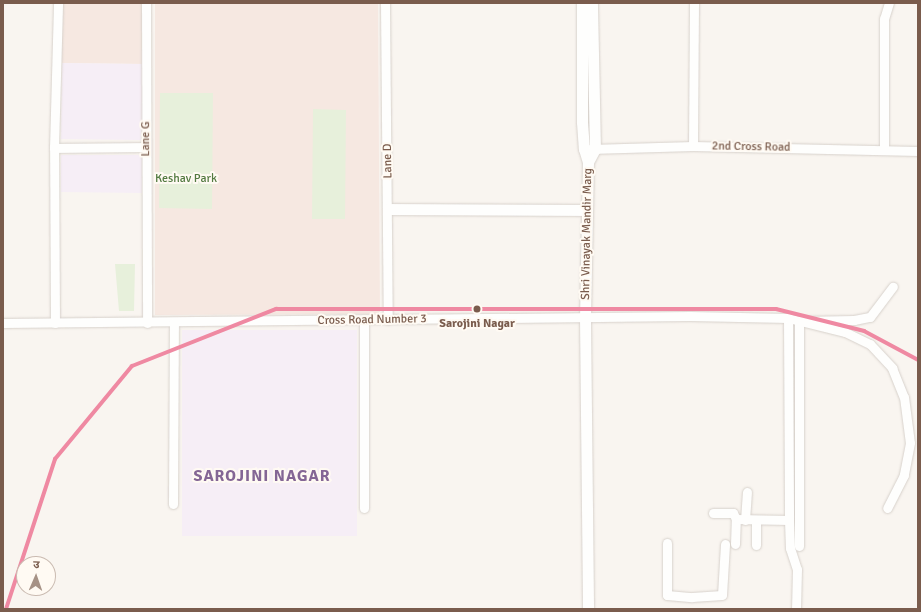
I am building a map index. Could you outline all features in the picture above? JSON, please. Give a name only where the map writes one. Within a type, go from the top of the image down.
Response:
[{"type":"street","points":[[55,323],[54,148],[58,3]]},
{"type":"street","name":"Lane G","points":[[146,3],[147,323]]},
{"type":"street","name":"Lane D","points":[[385,3],[388,320]]},
{"type":"street","points":[[582,3],[589,149]]},
{"type":"street","points":[[589,149],[592,3]]},
{"type":"street","points":[[693,146],[694,3]]},
{"type":"street","points":[[884,150],[884,19],[889,3]]},
{"type":"street","name":"2nd Cross Road","points":[[589,149],[693,146],[918,151]]},
{"type":"street","points":[[54,148],[146,147]]},
{"type":"street","name":"Shri Vinayak Mandir Marg","points":[[588,609],[585,318],[589,149]]},
{"type":"street","points":[[388,209],[587,210]]},
{"type":"street","points":[[799,321],[854,320],[870,317],[893,287]]},
{"type":"street","name":"Cross Road Number 3","points":[[3,324],[585,318],[788,318],[799,321]]},
{"type":"street","points":[[788,318],[789,520],[795,547]]},
{"type":"street","points":[[364,320],[364,508]]},
{"type":"street","points":[[799,321],[845,332],[870,344],[892,368],[904,397],[910,443],[904,474],[887,508]]},
{"type":"street","points":[[796,609],[797,570],[795,547],[799,321]]},
{"type":"street","points":[[173,504],[174,323]]},
{"type":"street","points":[[667,543],[667,595],[692,597],[722,595],[730,544],[740,519],[747,492]]},
{"type":"street","points":[[713,513],[733,513],[740,519],[789,520]]},
{"type":"street","points":[[756,520],[756,545]]},
{"type":"shaded area","points":[[62,3],[144,3],[143,64],[62,63]]},
{"type":"shaded area","points":[[155,3],[378,3],[380,314],[155,315]]},
{"type":"shaded area","points":[[62,63],[143,64],[141,140],[61,139]]},
{"type":"shaded area","points":[[61,155],[142,155],[142,193],[61,192]]},
{"type":"shaded area","points":[[182,330],[357,330],[357,536],[182,536]]},
{"type":"green space","name":"Keshav Park","points":[[160,93],[213,93],[212,209],[159,208]]},
{"type":"green space","points":[[313,109],[346,110],[345,219],[312,219]]},
{"type":"green space","points":[[115,264],[135,264],[134,311],[119,311]]},
{"type":"transit line","points":[[6,609],[55,459],[132,366],[276,309],[776,309],[864,331],[918,360]]},
{"type":"place","name":"Sarojini Nagar","points":[[477,309]]},
{"type":"district","name":"SAROJINI NAGAR","points":[[262,476]]}]
